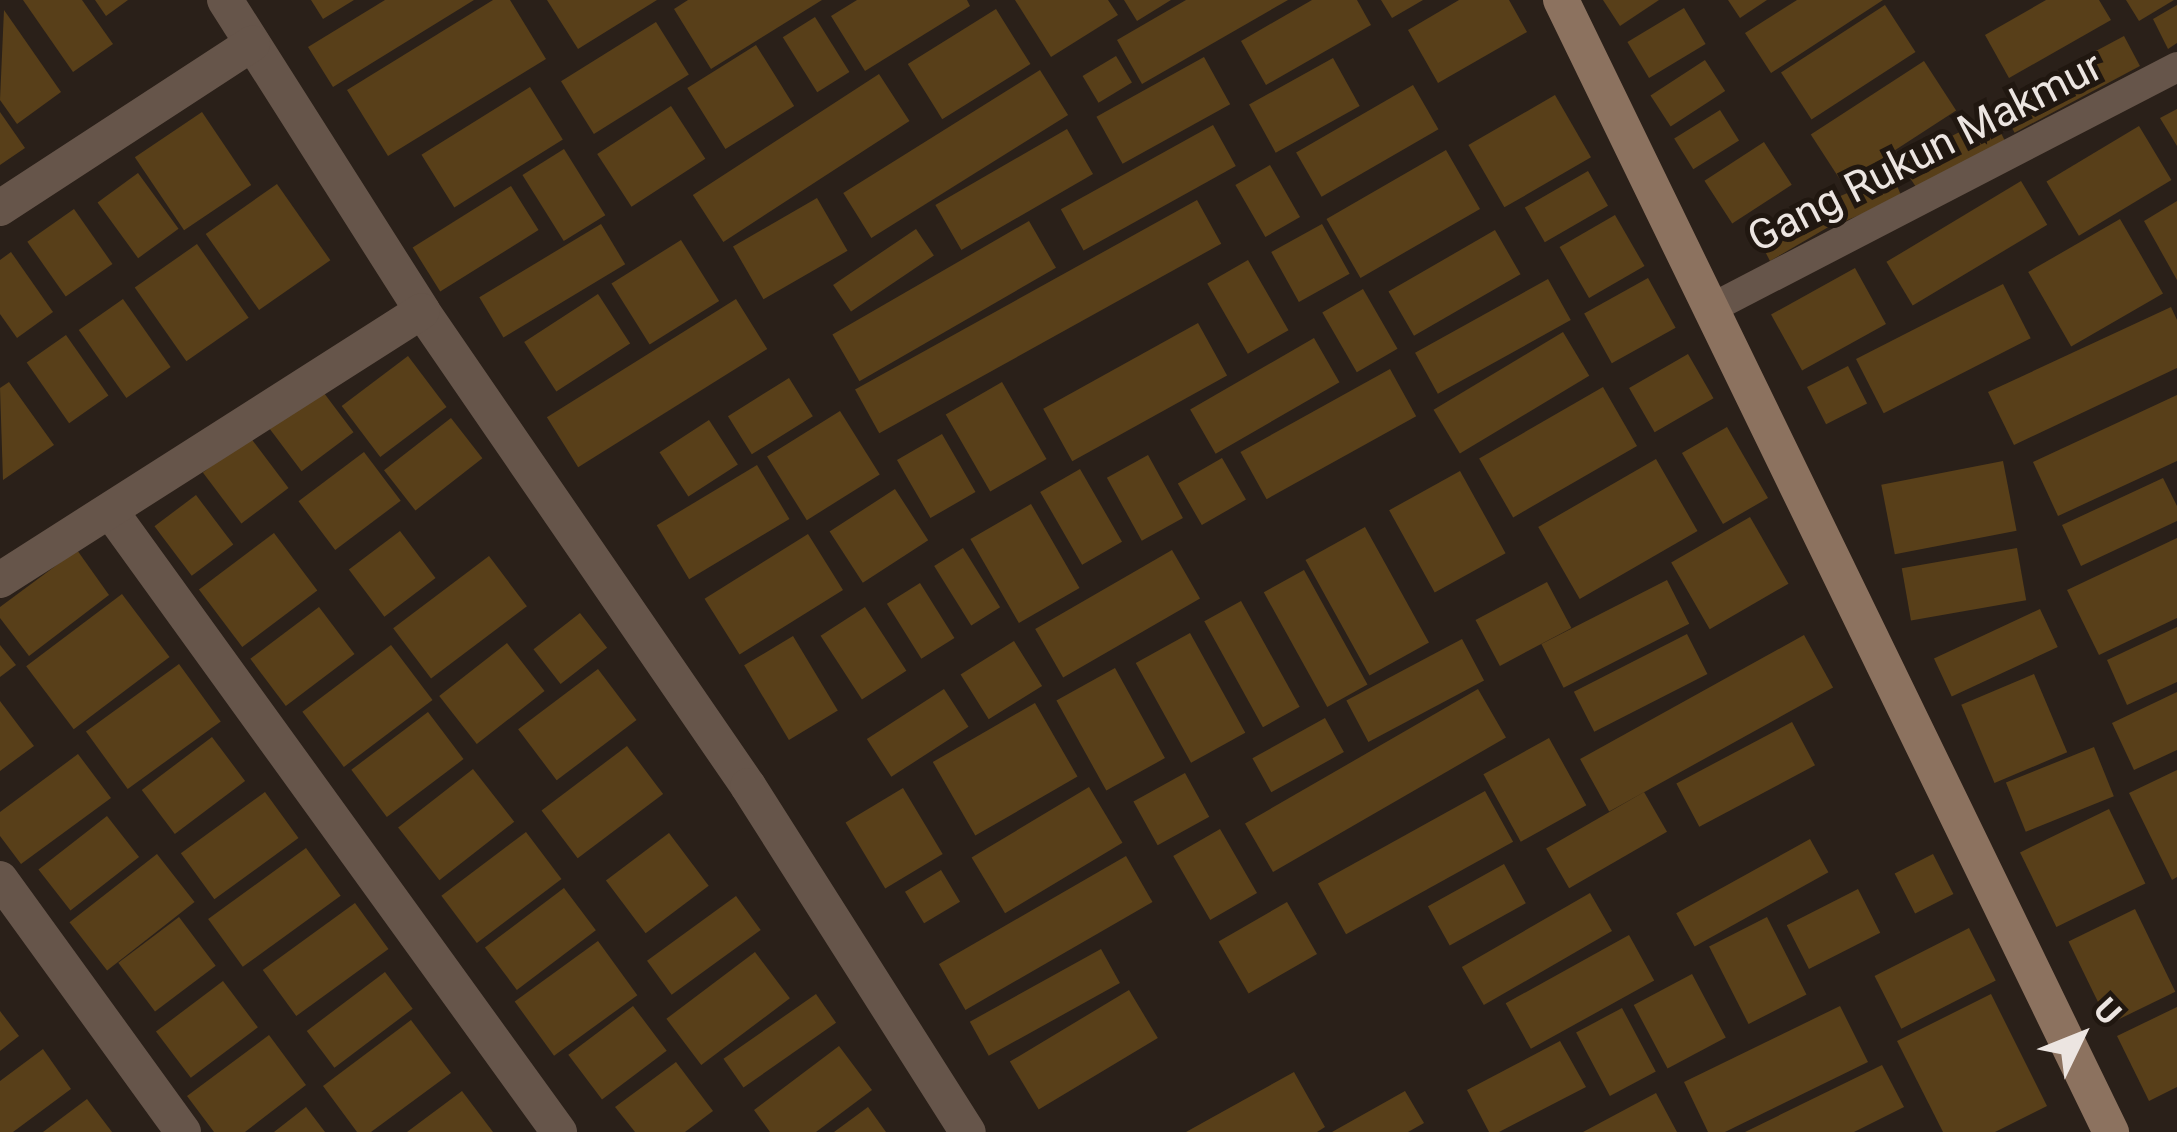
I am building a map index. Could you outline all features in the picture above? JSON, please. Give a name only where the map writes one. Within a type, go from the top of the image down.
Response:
[{"type":"street","points":[[225,0],[422,311],[748,785],[968,1132]]},
{"type":"street","points":[[1561,0],[2111,1132]]},
{"type":"street","points":[[0,208],[252,44]]},
{"type":"street","points":[[0,580],[422,311]]},
{"type":"street","points":[[111,512],[559,1132]]},
{"type":"street","points":[[0,879],[183,1132]]},
{"type":"lane","name":"Gang Rukun Makmur","points":[[1710,309],[2177,68]]},
{"type":"building","points":[[23,0],[82,0],[113,44],[73,72]]},
{"type":"building","points":[[95,0],[128,0],[106,16]]},
{"type":"building","points":[[311,0],[354,0],[323,19]]},
{"type":"building","points":[[385,0],[474,0],[333,87],[308,47]]},
{"type":"building","points":[[493,0],[510,0],[546,59],[388,156],[347,90]]},
{"type":"building","points":[[547,0],[657,0],[578,49]]},
{"type":"building","points":[[688,0],[822,0],[711,69],[674,9]]},
{"type":"building","points":[[857,0],[967,0],[970,6],[865,71],[831,16]]},
{"type":"building","points":[[1015,0],[1108,0],[1118,15],[1051,57]]},
{"type":"building","points":[[1124,0],[1171,0],[1137,21]]},
{"type":"building","points":[[1186,0],[1288,0],[1142,84],[1117,40]]},
{"type":"building","points":[[1312,0],[1357,0],[1371,25],[1266,85],[1241,41]]},
{"type":"building","points":[[1381,0],[1423,0],[1392,18]]},
{"type":"building","points":[[1459,0],[1509,0],[1527,32],[1438,83],[1408,30]]},
{"type":"building","points":[[1603,0],[1659,0],[1620,26]]},
{"type":"building","points":[[1728,0],[1767,0],[1740,18]]},
{"type":"building","points":[[1797,0],[1883,0],[1771,73],[1745,33]]},
{"type":"building","points":[[2046,0],[2099,0],[2111,20],[2009,78],[1985,35]]},
{"type":"building","points":[[2126,0],[2174,0],[2139,21]]},
{"type":"building","points":[[1885,5],[1915,52],[1812,120],[1781,73]]},
{"type":"building","points":[[2177,5],[2177,43],[2168,49],[2153,19]]},
{"type":"building","points":[[1684,8],[1706,44],[1649,78],[1627,42]]},
{"type":"building","points":[[996,9],[1030,64],[942,119],[908,64]]},
{"type":"building","points":[[4,10],[61,92],[17,124],[0,100]]},
{"type":"building","points":[[815,17],[849,72],[817,92],[783,37]]},
{"type":"building","points":[[656,22],[689,75],[594,134],[561,81]]},
{"type":"building","points":[[2124,36],[2140,66],[2015,133],[1999,103]]},
{"type":"building","points":[[756,45],[794,106],[725,149],[687,88]]},
{"type":"building","points":[[1116,56],[1132,83],[1099,103],[1083,76]]},
{"type":"building","points":[[1204,57],[1230,104],[1123,164],[1096,117]]},
{"type":"building","points":[[1333,58],[1360,106],[1276,153],[1249,105]]},
{"type":"building","points":[[1705,60],[1725,91],[1671,126],[1650,95]]},
{"type":"building","points":[[1924,61],[1956,110],[1843,184],[1811,135]]},
{"type":"building","points":[[1040,70],[1068,115],[871,238],[843,193]]},
{"type":"building","points":[[879,74],[909,121],[723,242],[693,195]]},
{"type":"building","points":[[1413,85],[1438,129],[1322,197],[1296,152]]},
{"type":"building","points":[[530,87],[563,140],[454,207],[421,155]]},
{"type":"building","points":[[1555,95],[1591,157],[1504,207],[1468,145]]},
{"type":"building","points":[[671,106],[705,159],[632,207],[597,154]]},
{"type":"building","points":[[2177,109],[2177,146],[2160,118]]},
{"type":"building","points":[[1720,110],[1739,141],[1693,169],[1674,139]]},
{"type":"building","points":[[0,112],[25,148],[0,165]]},
{"type":"building","points":[[202,112],[251,185],[184,230],[135,157]]},
{"type":"building","points":[[1992,115],[2006,143],[1920,193],[1900,163]]},
{"type":"building","points":[[1213,125],[1236,166],[1084,250],[1061,209]]},
{"type":"building","points":[[2139,126],[2171,180],[2079,236],[2046,182]]},
{"type":"building","points":[[1067,129],[1093,174],[961,250],[935,205]]},
{"type":"building","points":[[1764,142],[1792,185],[1732,223],[1704,181]]},
{"type":"building","points":[[564,149],[605,215],[564,241],[522,175]]},
{"type":"building","points":[[1446,150],[1480,209],[1360,278],[1326,219]]},
{"type":"building","points":[[1270,165],[1300,217],[1265,237],[1235,185]]},
{"type":"building","points":[[1588,171],[1608,206],[1545,242],[1525,208]]},
{"type":"building","points":[[138,173],[179,229],[138,258],[98,202]]},
{"type":"building","points":[[1892,174],[1902,197],[1842,222],[1832,199]]},
{"type":"building","points":[[2021,181],[2047,225],[1913,306],[1886,262]]},
{"type":"building","points":[[277,184],[330,260],[259,310],[206,234]]},
{"type":"building","points":[[511,186],[539,230],[440,292],[413,247]]},
{"type":"building","points":[[817,198],[848,251],[763,299],[733,246]]},
{"type":"building","points":[[1197,200],[1221,244],[879,433],[855,390]]},
{"type":"building","points":[[2177,201],[2177,280],[2144,221]]},
{"type":"building","points":[[1826,203],[1837,222],[1770,261],[1758,238]]},
{"type":"building","points":[[74,209],[112,264],[66,297],[27,242]]},
{"type":"building","points":[[1615,215],[1644,266],[1589,298],[1560,247]]},
{"type":"building","points":[[2120,219],[2163,293],[2071,346],[2028,272]]},
{"type":"building","points":[[1029,221],[1056,268],[859,381],[832,334]]},
{"type":"building","points":[[601,224],[625,264],[503,337],[479,297]]},
{"type":"building","points":[[1322,224],[1350,274],[1299,302],[1271,252]]},
{"type":"building","points":[[916,229],[934,256],[851,311],[833,285]]},
{"type":"building","points":[[1495,230],[1520,274],[1414,336],[1388,292]]},
{"type":"building","points":[[681,240],[719,301],[650,345],[611,283]]},
{"type":"building","points":[[197,244],[249,318],[186,361],[135,288]]},
{"type":"building","points":[[11,252],[53,312],[17,338],[0,314],[0,260]]},
{"type":"building","points":[[1248,260],[1288,330],[1248,354],[1207,284]]},
{"type":"building","points":[[1855,268],[1886,324],[1802,371],[1771,315]]},
{"type":"building","points":[[1648,278],[1676,328],[1612,363],[1584,313]]},
{"type":"building","points":[[1548,279],[1571,320],[1438,394],[1415,353]]},
{"type":"building","points":[[2003,284],[2031,338],[1884,413],[1856,359]]},
{"type":"building","points":[[1363,289],[1398,349],[1357,372],[1322,312]]},
{"type":"building","points":[[598,294],[630,343],[556,391],[524,342]]},
{"type":"building","points":[[123,299],[171,367],[126,398],[79,330]]},
{"type":"building","points":[[736,299],[767,349],[578,467],[547,417]]},
{"type":"building","points":[[2171,307],[2177,320],[2177,368],[2014,445],[1988,392]]},
{"type":"building","points":[[1198,323],[1227,375],[1072,461],[1043,409]]},
{"type":"building","points":[[1563,332],[1589,376],[1460,453],[1434,410]]},
{"type":"building","points":[[66,335],[108,396],[69,423],[27,363]]},
{"type":"building","points":[[1314,338],[1340,382],[1216,454],[1190,410]]},
{"type":"building","points":[[1688,354],[1714,398],[1655,432],[1629,388]]},
{"type":"building","points":[[408,356],[447,407],[380,457],[342,406]]},
{"type":"building","points":[[1848,366],[1867,403],[1826,424],[1807,387]]},
{"type":"building","points":[[1390,369],[1416,416],[1267,499],[1240,452]]},
{"type":"building","points":[[789,378],[813,416],[752,454],[728,416]]},
{"type":"building","points":[[9,382],[54,445],[3,480],[0,388]]},
{"type":"building","points":[[1002,382],[1046,459],[990,492],[946,414]]},
{"type":"building","points":[[1603,387],[1637,446],[1513,517],[1479,458]]},
{"type":"building","points":[[321,389],[353,432],[302,471],[269,428]]},
{"type":"building","points":[[2177,395],[2177,461],[2058,516],[2033,462]]},
{"type":"building","points":[[840,411],[880,475],[807,520],[767,457]]},
{"type":"building","points":[[451,418],[482,458],[415,511],[384,470]]},
{"type":"building","points":[[709,420],[738,464],[688,497],[660,452]]},
{"type":"building","points":[[1727,427],[1768,498],[1723,524],[1682,453]]},
{"type":"building","points":[[942,434],[976,492],[930,518],[897,460]]},
{"type":"building","points":[[250,437],[289,488],[241,524],[203,473]]},
{"type":"building","points":[[364,452],[401,501],[335,550],[299,501]]},
{"type":"building","points":[[1148,455],[1183,518],[1142,541],[1107,478]]},
{"type":"building","points":[[1222,458],[1246,500],[1202,525],[1178,484]]},
{"type":"building","points":[[1656,459],[1698,531],[1580,599],[1538,527]]},
{"type":"building","points":[[2003,461],[2017,531],[1895,554],[1881,485]]},
{"type":"building","points":[[757,465],[789,519],[689,579],[657,525]]},
{"type":"building","points":[[1080,469],[1122,542],[1082,565],[1040,492]]},
{"type":"building","points":[[1460,471],[1506,553],[1435,592],[1389,510]]},
{"type":"building","points":[[2163,478],[2177,506],[2177,521],[2081,566],[2062,525]]},
{"type":"building","points":[[895,489],[928,540],[863,583],[830,531]]},
{"type":"building","points":[[196,495],[233,545],[192,576],[154,526]]},
{"type":"building","points":[[1031,504],[1080,588],[1019,623],[970,539]]},
{"type":"building","points":[[1750,517],[1788,584],[1710,629],[1671,562]]},
{"type":"building","points":[[1365,527],[1429,642],[1370,675],[1306,560]]},
{"type":"building","points":[[400,531],[436,578],[384,617],[349,570]]},
{"type":"building","points":[[274,533],[317,591],[242,647],[199,590]]},
{"type":"building","points":[[808,534],[843,590],[740,655],[705,599]]},
{"type":"building","points":[[2177,538],[2177,618],[2099,655],[2067,590]]},
{"type":"building","points":[[963,548],[1000,607],[971,625],[934,566]]},
{"type":"building","points":[[2017,548],[2026,600],[1911,621],[1902,568]]},
{"type":"building","points":[[77,550],[109,595],[29,656],[0,618],[0,607]]},
{"type":"building","points":[[1172,550],[1200,598],[1063,677],[1035,629]]},
{"type":"building","points":[[489,556],[527,606],[431,679],[393,628]]},
{"type":"building","points":[[1304,570],[1368,685],[1327,707],[1264,592]]},
{"type":"building","points":[[1667,580],[1689,624],[1564,688],[1541,644]]},
{"type":"building","points":[[1547,582],[1571,628],[1500,666],[1475,620]]},
{"type":"building","points":[[920,583],[954,638],[921,659],[887,604]]},
{"type":"building","points":[[122,594],[170,657],[74,729],[26,666]]},
{"type":"building","points":[[1241,601],[1300,707],[1263,727],[1204,621]]},
{"type":"building","points":[[319,607],[355,654],[286,706],[250,659]]},
{"type":"building","points":[[865,607],[906,671],[862,700],[821,636]]},
{"type":"building","points":[[2040,609],[2058,647],[1952,697],[1934,658]]},
{"type":"building","points":[[580,613],[607,648],[561,684],[534,649]]},
{"type":"building","points":[[2177,627],[2177,682],[2127,705],[2107,660]]},
{"type":"building","points":[[1190,633],[1245,733],[1191,763],[1136,663]]},
{"type":"building","points":[[1687,634],[1707,674],[1594,732],[1574,692]]},
{"type":"building","points":[[1804,635],[1833,687],[1609,812],[1580,759]]},
{"type":"building","points":[[793,636],[838,711],[789,740],[744,665]]},
{"type":"building","points":[[1462,639],[1484,680],[1368,742],[1346,701]]},
{"type":"building","points":[[1014,641],[1042,686],[989,719],[961,674]]},
{"type":"building","points":[[507,643],[545,691],[477,744],[439,696]]},
{"type":"building","points":[[0,645],[16,665],[0,677]]},
{"type":"building","points":[[391,645],[433,700],[344,767],[302,712]]},
{"type":"building","points":[[179,664],[221,721],[128,789],[86,732]]},
{"type":"building","points":[[1115,668],[1165,758],[1106,791],[1056,700]]},
{"type":"building","points":[[598,669],[637,720],[557,780],[518,729]]},
{"type":"building","points":[[2034,674],[2067,752],[1994,783],[1961,705]]},
{"type":"building","points":[[944,689],[969,727],[891,777],[867,739]]},
{"type":"building","points":[[1478,689],[1506,737],[1273,872],[1245,824]]},
{"type":"building","points":[[2177,692],[2177,750],[2134,770],[2112,723]]},
{"type":"building","points":[[0,701],[34,746],[0,771]]},
{"type":"building","points":[[1035,703],[1078,777],[975,836],[933,762]]},
{"type":"building","points":[[428,712],[464,759],[387,817],[351,770]]},
{"type":"building","points":[[1325,718],[1344,752],[1271,792],[1252,758]]},
{"type":"building","points":[[1792,722],[1815,765],[1699,827],[1676,784]]},
{"type":"building","points":[[212,737],[245,781],[175,834],[142,790]]},
{"type":"building","points":[[1549,738],[1586,805],[1521,842],[1483,774]]},
{"type":"building","points":[[627,746],[663,794],[578,858],[542,810]]},
{"type":"building","points":[[2094,747],[2114,796],[2026,832],[2006,783]]},
{"type":"building","points":[[78,754],[111,798],[21,864],[0,836],[0,812]]},
{"type":"building","points":[[473,769],[514,822],[439,880],[398,827]]},
{"type":"building","points":[[2177,770],[2177,877],[2172,880],[2129,793]]},
{"type":"building","points":[[1185,773],[1209,817],[1158,845],[1133,802]]},
{"type":"building","points":[[1089,787],[1122,843],[1005,913],[972,858]]},
{"type":"building","points":[[903,788],[943,854],[885,889],[846,823]]},
{"type":"building","points":[[1485,791],[1513,842],[1346,934],[1318,884]]},
{"type":"building","points":[[265,792],[299,838],[214,899],[181,853]]},
{"type":"building","points":[[1644,792],[1667,832],[1569,888],[1546,848]]},
{"type":"building","points":[[2109,809],[2145,884],[2056,927],[2020,852]]},
{"type":"building","points":[[107,816],[139,857],[70,911],[38,870]]},
{"type":"building","points":[[1220,829],[1257,893],[1210,920],[1173,856]]},
{"type":"building","points":[[526,832],[562,879],[477,943],[441,896]]},
{"type":"building","points":[[669,833],[709,886],[646,933],[606,881]]},
{"type":"building","points":[[1810,839],[1828,872],[1695,946],[1676,913]]},
{"type":"building","points":[[306,848],[341,896],[243,967],[208,919]]},
{"type":"building","points":[[157,854],[195,902],[107,970],[70,922]]},
{"type":"building","points":[[1933,854],[1953,894],[1915,914],[1895,874]]},
{"type":"building","points":[[1126,856],[1152,902],[965,1010],[939,964]]},
{"type":"building","points":[[1504,864],[1526,903],[1450,946],[1428,906]]},
{"type":"building","points":[[941,870],[960,902],[924,923],[905,892]]},
{"type":"building","points":[[564,888],[596,930],[517,990],[485,948]]},
{"type":"building","points":[[1858,889],[1880,933],[1809,969],[1787,925]]},
{"type":"building","points":[[1590,893],[1612,931],[1484,1005],[1462,967]]},
{"type":"building","points":[[736,896],[761,930],[672,995],[647,961]]},
{"type":"building","points":[[1287,902],[1317,954],[1249,993],[1219,942]]},
{"type":"building","points":[[355,903],[389,949],[296,1016],[263,970]]},
{"type":"building","points":[[2135,909],[2175,992],[2109,1024],[2068,941]]},
{"type":"building","points":[[179,917],[216,966],[155,1011],[118,963]]},
{"type":"building","points":[[1767,917],[1806,995],[1749,1024],[1709,947]]},
{"type":"building","points":[[1969,928],[1996,981],[1901,1029],[1875,976]]},
{"type":"building","points":[[1629,935],[1654,980],[1531,1049],[1506,1003]]},
{"type":"building","points":[[598,941],[637,995],[554,1056],[515,1002]]},
{"type":"building","points":[[1101,949],[1120,983],[989,1056],[970,1022]]},
{"type":"building","points":[[755,952],[790,998],[701,1065],[666,1019]]},
{"type":"building","points":[[385,972],[413,1009],[334,1068],[307,1031]]},
{"type":"building","points":[[1692,974],[1726,1038],[1668,1069],[1634,1005]]},
{"type":"building","points":[[223,981],[258,1027],[191,1078],[156,1032]]},
{"type":"building","points":[[1129,990],[1158,1038],[1039,1110],[1010,1062]]},
{"type":"building","points":[[816,994],[836,1023],[744,1087],[723,1059]]},
{"type":"building","points":[[1991,994],[2047,1106],[1995,1132],[1943,1132],[1897,1041]]},
{"type":"building","points":[[633,1006],[667,1051],[602,1099],[568,1055]]},
{"type":"building","points":[[1840,1006],[1868,1062],[1725,1132],[1708,1132],[1684,1082]]},
{"type":"building","points":[[2177,1007],[2177,1087],[2149,1101],[2117,1036]]},
{"type":"building","points":[[1622,1008],[1656,1072],[1610,1096],[1576,1032]]},
{"type":"building","points":[[0,1011],[19,1036],[0,1051]]},
{"type":"building","points":[[411,1020],[451,1073],[371,1132],[357,1132],[323,1086]]},
{"type":"building","points":[[269,1035],[306,1085],[245,1132],[214,1132],[187,1096]]},
{"type":"building","points":[[1560,1041],[1586,1087],[1499,1132],[1489,1132],[1467,1090]]},
{"type":"building","points":[[839,1046],[872,1090],[816,1132],[770,1132],[754,1110]]},
{"type":"building","points":[[43,1049],[71,1089],[13,1132],[0,1132],[0,1081]]},
{"type":"building","points":[[676,1062],[713,1111],[685,1132],[635,1132],[615,1107]]},
{"type":"building","points":[[1882,1065],[1904,1107],[1854,1132],[1745,1132]]},
{"type":"building","points":[[1294,1072],[1325,1127],[1317,1132],[1186,1132]]},
{"type":"building","points":[[462,1091],[493,1132],[407,1132]]},
{"type":"building","points":[[1405,1091],[1424,1123],[1408,1132],[1332,1132]]},
{"type":"building","points":[[1656,1093],[1677,1132],[1583,1132]]},
{"type":"building","points":[[87,1099],[112,1132],[43,1132]]},
{"type":"building","points":[[306,1107],[325,1132],[274,1132]]},
{"type":"building","points":[[868,1107],[886,1132],[834,1132]]}]
